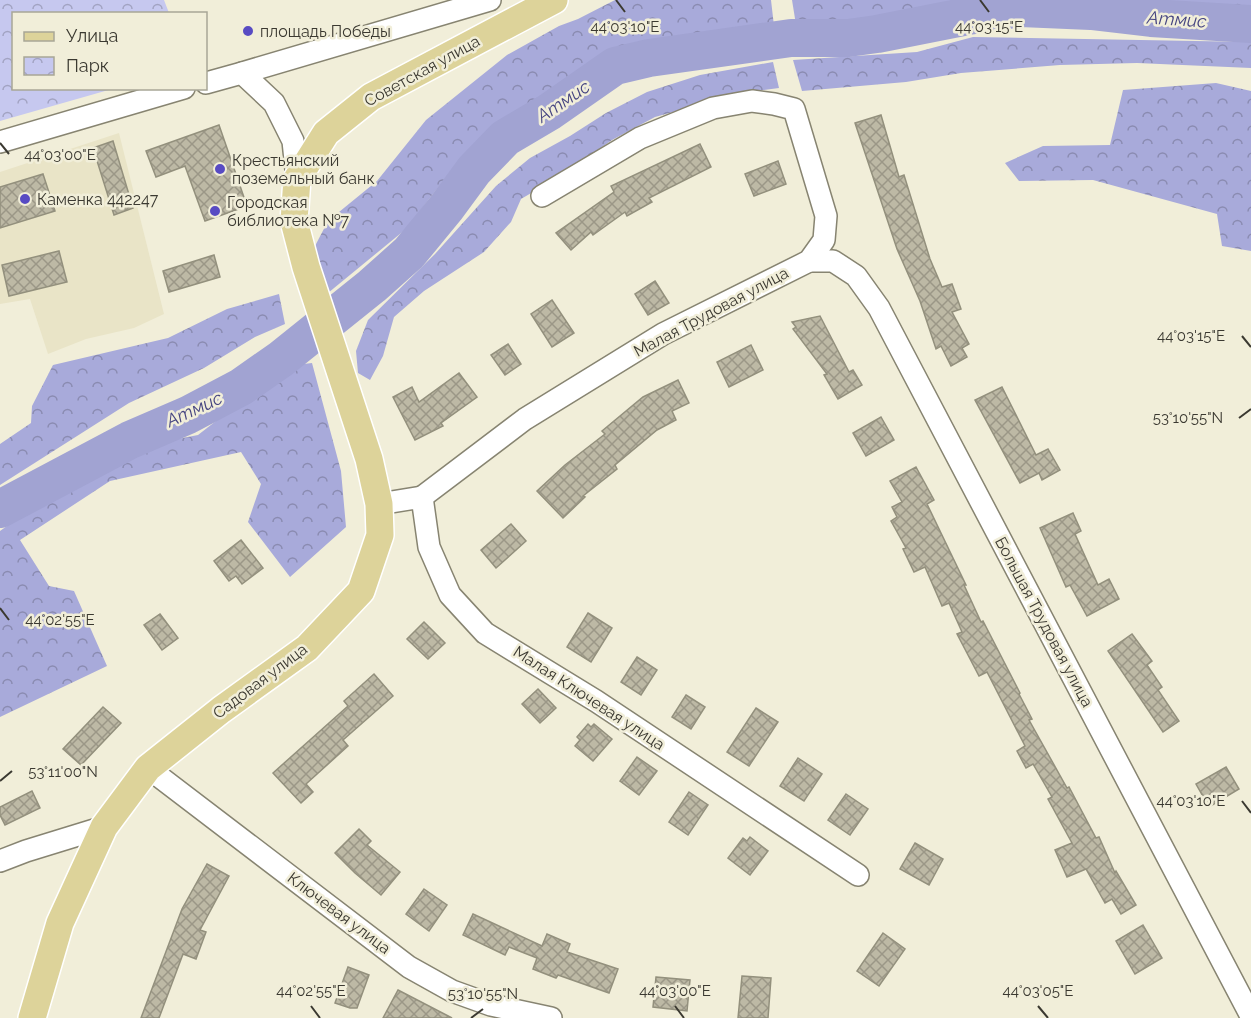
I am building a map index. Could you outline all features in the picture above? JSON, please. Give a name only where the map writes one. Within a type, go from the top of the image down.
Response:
[{"type":"main road","name":"Советская улица","points":[[297,179],[326,133],[370,97],[554,0]]},
{"type":"main road","name":"Садовая улица","points":[[32,1018],[60,923],[104,827],[148,768],[221,710],[307,648],[361,591],[380,535],[379,504],[369,459],[306,267],[294,221],[297,179]]},
{"type":"street","points":[[207,82],[490,0]]},
{"type":"street","points":[[242,73],[274,103],[293,141],[297,179]]},
{"type":"street","points":[[0,142],[177,90]]},
{"type":"street","name":"Малая Трудовая улица","points":[[422,497],[525,419],[663,334],[809,261],[824,240],[826,216],[794,109],[752,101],[713,108],[640,138],[542,196]]},
{"type":"street","name":"Большая Трудовая улица","points":[[809,261],[833,261],[856,276],[879,308],[1251,1016]]},
{"type":"street","points":[[379,504],[422,497]]},
{"type":"street","name":"Малая Ключевая улица","points":[[422,497],[429,547],[450,595],[485,633],[597,701],[858,875]]},
{"type":"street","name":"Ключевая улица","points":[[148,768],[409,967],[462,994],[491,1005],[551,1018]]},
{"type":"street","points":[[0,861],[104,827]]},
{"type":"shaded area","points":[[119,133],[164,314],[134,328],[86,339],[48,354],[30,299],[0,304],[0,172]]},
{"type":"green space","points":[[0,0],[164,0],[169,12],[12,12],[12,90],[108,90],[0,121]]},
{"type":"green space","points":[[615,0],[771,0],[774,26],[689,41],[649,43],[599,62],[538,106],[499,127],[463,155],[406,229],[328,293],[315,246],[328,221],[377,181],[426,120],[507,55],[559,26]]},
{"type":"green space","points":[[792,0],[957,0],[837,29],[797,31]]},
{"type":"green space","points":[[1084,0],[1251,0],[1251,13],[1194,11]]},
{"type":"green space","points":[[973,37],[1251,42],[1251,68],[1137,63],[1060,65],[961,73],[906,82],[802,91],[793,60],[917,52]]},
{"type":"green space","points":[[773,62],[779,88],[742,93],[655,117],[612,140],[567,172],[521,199],[511,222],[484,252],[424,291],[394,317],[383,356],[370,380],[358,373],[356,351],[368,320],[435,254],[496,186],[530,158],[606,113],[647,92],[700,75]]},
{"type":"green space","points":[[1216,83],[1251,91],[1251,251],[1222,246],[1217,214],[1093,180],[1019,181],[1005,163],[1043,146],[1110,145],[1123,90]]},
{"type":"green space","points":[[279,294],[285,324],[255,337],[204,368],[129,403],[0,485],[0,444],[31,423],[32,406],[53,365],[168,338],[227,309]]},
{"type":"green space","points":[[312,363],[341,471],[346,527],[290,577],[248,522],[261,484],[241,452],[110,481],[20,540],[49,586],[74,591],[107,666],[0,717],[0,531],[42,501],[115,456],[147,445],[198,435],[287,366]]},
{"type":"building","points":[[881,115],[899,177],[904,175],[930,259],[942,287],[952,284],[961,309],[952,312],[969,344],[962,348],[967,357],[951,366],[941,346],[936,349],[920,301],[897,249],[855,123]]},
{"type":"building","name":"Крестьянский поземельный банк","points":[[219,125],[247,206],[205,221],[185,166],[156,177],[146,151]]},
{"type":"building","points":[[113,141],[133,208],[114,215],[93,148]]},
{"type":"building","points":[[700,144],[711,167],[649,198],[652,202],[627,216],[625,212],[593,235],[591,232],[571,250],[556,233],[614,192],[611,186]]},
{"type":"building","points":[[778,161],[786,184],[754,196],[745,174]]},
{"type":"building","name":"Каменка 442247","points":[[43,174],[55,211],[0,228],[0,187]]},
{"type":"building","points":[[59,251],[67,282],[9,296],[2,265]]},
{"type":"building","points":[[214,255],[220,277],[169,292],[163,271]]},
{"type":"building","points":[[655,281],[669,303],[648,315],[635,294]]},
{"type":"building","points":[[552,300],[574,333],[552,347],[531,314]]},
{"type":"building","points":[[820,316],[849,372],[853,370],[862,385],[838,399],[824,375],[827,374],[793,329],[796,327],[792,322]]},
{"type":"building","points":[[508,344],[521,364],[505,375],[491,355]]},
{"type":"building","points":[[751,345],[763,370],[729,387],[717,362]]},
{"type":"building","points":[[459,373],[477,397],[441,423],[443,426],[415,440],[393,397],[412,387],[419,402]]},
{"type":"building","points":[[678,380],[689,403],[672,411],[676,420],[657,430],[615,465],[617,469],[583,496],[585,497],[563,518],[537,491],[565,465],[605,434],[602,431],[643,397]]},
{"type":"building","points":[[1002,387],[1036,455],[1048,449],[1060,470],[1042,480],[1039,473],[1020,483],[975,400]]},
{"type":"building","points":[[881,417],[894,440],[866,456],[853,433]]},
{"type":"building","points":[[916,467],[934,500],[927,504],[981,622],[983,621],[1020,693],[1032,719],[1029,720],[1096,838],[1099,837],[1115,873],[1116,871],[1136,905],[1121,914],[1112,899],[1105,903],[1086,869],[1067,877],[1055,850],[1072,843],[1048,799],[1052,797],[1033,764],[1026,768],[1017,751],[1025,746],[987,672],[979,676],[957,634],[962,632],[949,603],[942,606],[925,567],[914,572],[903,549],[906,548],[891,521],[897,517],[892,507],[902,502],[890,481]]},
{"type":"building","points":[[1073,513],[1081,531],[1075,534],[1098,585],[1109,579],[1119,599],[1087,616],[1070,585],[1066,587],[1040,528]]},
{"type":"building","points":[[511,524],[526,541],[496,568],[481,550]]},
{"type":"building","points":[[241,540],[263,568],[242,584],[236,576],[229,581],[214,561]]},
{"type":"building","points":[[588,613],[612,628],[591,662],[567,647]]},
{"type":"building","points":[[160,614],[178,638],[162,650],[144,625]]},
{"type":"building","points":[[424,622],[445,643],[428,659],[407,639]]},
{"type":"building","points":[[1132,634],[1152,661],[1147,665],[1162,687],[1158,690],[1179,721],[1163,732],[1108,651]]},
{"type":"building","points":[[637,657],[657,670],[641,695],[621,682]]},
{"type":"building","points":[[374,674],[393,696],[343,740],[348,746],[306,784],[313,792],[301,803],[273,773],[348,706],[344,701]]},
{"type":"building","points":[[538,689],[556,708],[540,723],[522,704]]},
{"type":"building","points":[[686,695],[705,707],[691,729],[672,717]]},
{"type":"building","points":[[103,707],[121,723],[81,765],[63,749]]},
{"type":"building","points":[[756,708],[778,722],[749,766],[727,752]]},
{"type":"building","points":[[588,724],[591,727],[594,724],[612,739],[593,761],[575,746],[580,740],[577,737]]},
{"type":"building","points":[[637,757],[657,771],[639,795],[620,781]]},
{"type":"building","points":[[798,758],[822,774],[804,801],[780,786]]},
{"type":"building","points":[[1226,767],[1239,789],[1209,807],[1196,784]]},
{"type":"building","points":[[32,791],[40,808],[5,825],[0,815],[0,807]]},
{"type":"building","points":[[689,792],[708,805],[688,835],[669,822]]},
{"type":"building","points":[[846,794],[868,809],[850,835],[828,820]]},
{"type":"building","points":[[359,829],[371,841],[367,845],[400,872],[381,895],[335,853]]},
{"type":"building","points":[[750,837],[768,851],[750,875],[728,858],[743,838],[747,841]]},
{"type":"building","points":[[915,843],[943,859],[929,885],[900,869]]},
{"type":"building","points":[[207,864],[229,876],[200,930],[206,932],[196,959],[183,954],[159,1018],[141,1018],[182,909]]},
{"type":"building","points":[[424,889],[447,905],[429,931],[406,914]]},
{"type":"building","points":[[473,914],[542,946],[547,934],[570,944],[567,952],[618,969],[609,993],[558,975],[556,978],[533,969],[537,958],[509,947],[505,955],[463,935]]},
{"type":"building","points":[[1143,925],[1162,958],[1135,974],[1116,941]]},
{"type":"building","points":[[883,933],[905,949],[879,986],[857,971]]},
{"type":"building","points":[[348,967],[369,975],[357,1008],[335,1003]]},
{"type":"building","points":[[742,976],[771,978],[768,1018],[738,1018]]},
{"type":"building","points":[[656,977],[690,980],[687,1011],[653,1007]]},
{"type":"building","points":[[398,990],[452,1018],[383,1018]]},
{"type":"waterway","name":"Атмис","points":[[0,509],[130,440],[188,415],[241,387],[281,359],[372,286],[409,253],[474,170],[505,138],[549,112],[615,66],[649,58],[791,38],[848,38],[877,34],[1021,8],[1091,11],[1151,18],[1251,24]]},
{"type":"place","name":"площадь Победы","points":[[248,31]]},
{"type":"place","name":"Крестьянский поземельный банк","points":[[220,169]]},
{"type":"place","name":"Каменка 442247","points":[[25,199]]},
{"type":"place","name":"Городская библиотека №7","points":[[215,211]]}]
